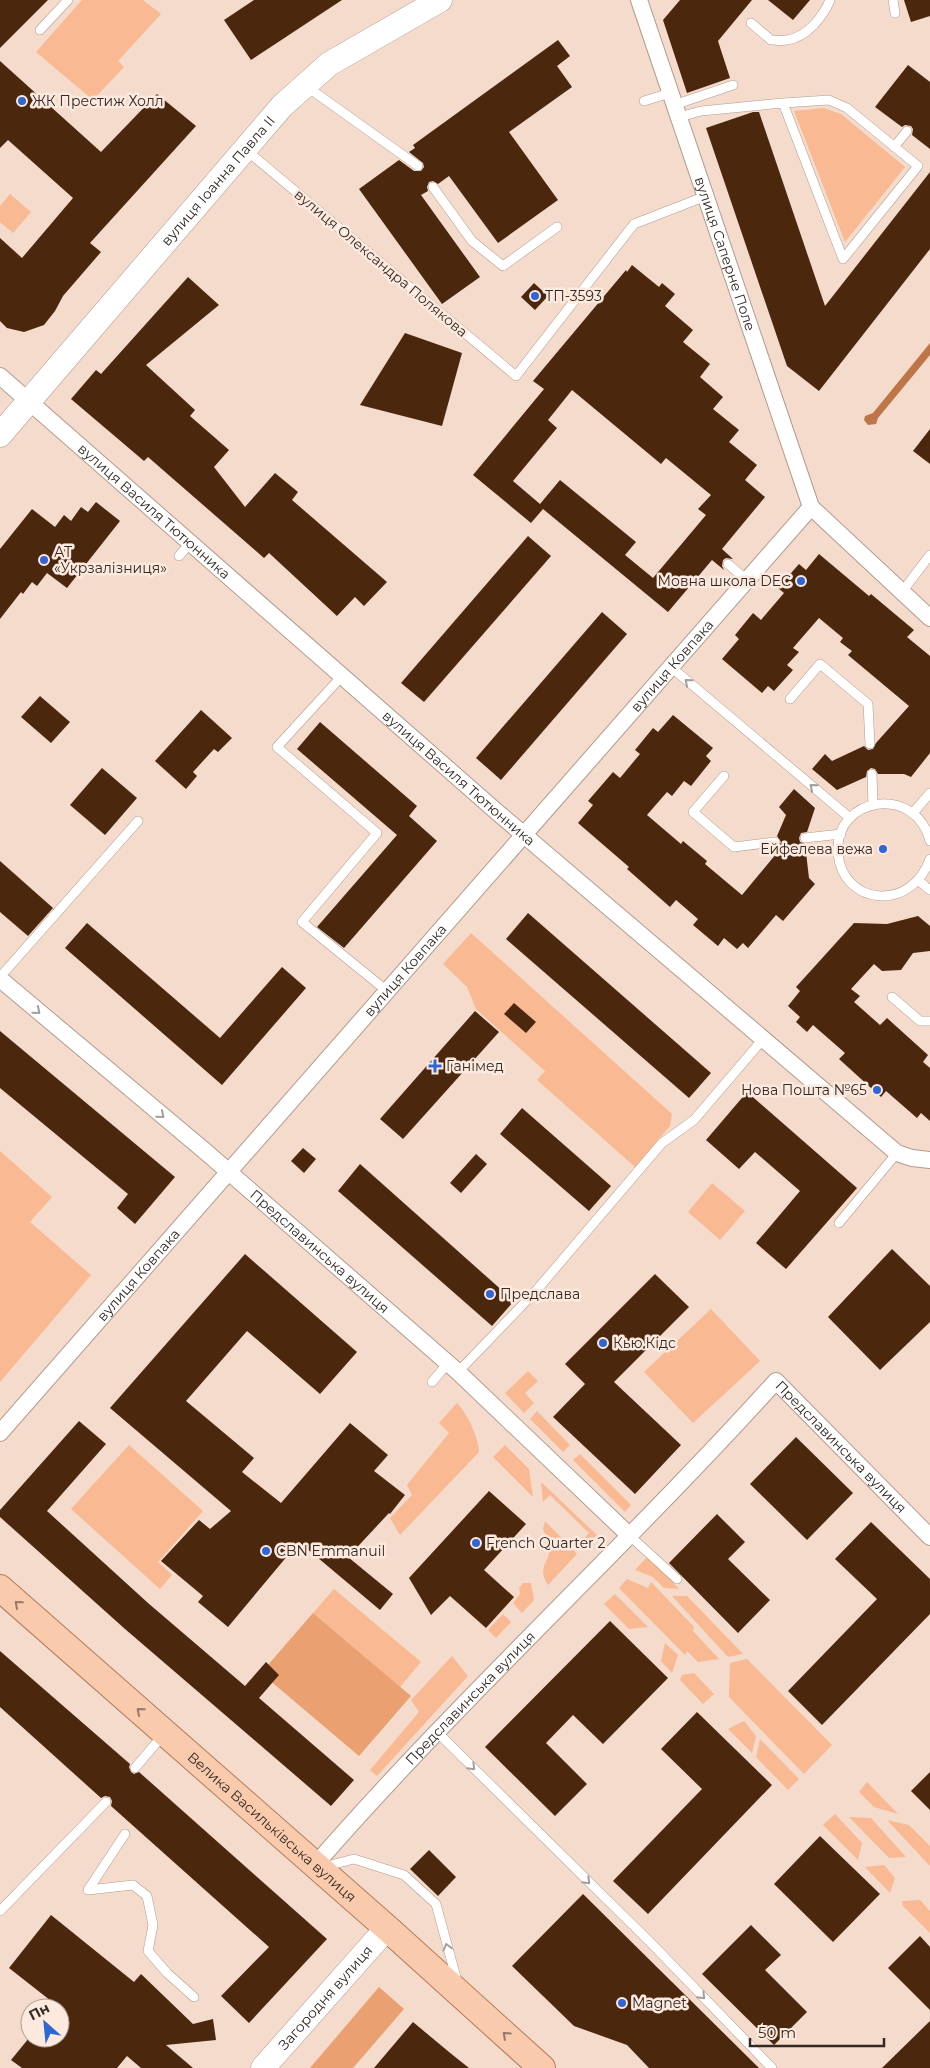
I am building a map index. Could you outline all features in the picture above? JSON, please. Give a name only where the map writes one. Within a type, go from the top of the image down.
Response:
[{"type":"main road","name":"Велика Васильківська вулиця","points":[[0,1588],[388,1928],[542,2068]]},
{"type":"street","name":"вулиця Іоанна Павла II","points":[[0,435],[282,106],[329,64],[440,0]]},
{"type":"street","name":"вулиця Саперне Поле","points":[[639,0],[811,507]]},
{"type":"street","name":"вулиця Василя Тютюнника","points":[[0,376],[29,401],[184,550],[342,676],[524,835],[897,1153],[912,1158],[930,1160]]},
{"type":"street","name":"вулиця Ковпака","points":[[0,1433],[811,507]]},
{"type":"street","points":[[811,507],[930,618]]},
{"type":"street","name":"Предславинська вулиця","points":[[0,978],[453,1367],[630,1536]]},
{"type":"street","name":"Предславинська вулиця","points":[[317,1867],[437,1732],[630,1536],[776,1381],[930,1537]]},
{"type":"street","name":"Загородня вулиця","points":[[263,2068],[388,1928]]},
{"type":"lane","points":[[40,30],[68,0]]},
{"type":"lane","points":[[751,23],[771,40],[789,40],[809,30],[824,14],[830,0]]},
{"type":"lane","points":[[893,0],[894,13]]},
{"type":"lane","points":[[304,85],[418,166]]},
{"type":"lane","points":[[674,105],[733,85]]},
{"type":"lane","points":[[644,101],[701,111],[783,103],[829,100],[847,108],[918,166],[843,259],[783,103]]},
{"type":"lane","points":[[894,147],[906,131]]},
{"type":"lane","name":"вулиця Олександра Полякова","points":[[246,150],[516,376],[634,224],[706,196]]},
{"type":"lane","points":[[433,187],[472,241],[503,266],[557,227]]},
{"type":"lane","points":[[902,592],[930,554]]},
{"type":"lane","points":[[728,564],[747,580]]},
{"type":"lane","points":[[790,699],[820,664],[868,704],[870,744]]},
{"type":"lane","points":[[671,667],[850,818]]},
{"type":"lane","points":[[342,676],[277,747],[377,833],[302,922],[387,991]]},
{"type":"lane","points":[[872,774],[873,805]]},
{"type":"lane","points":[[724,776],[693,812],[734,847],[775,842]]},
{"type":"lane","points":[[913,813],[930,793]]},
{"type":"lane","points":[[930,842],[922,822],[913,813],[903,807],[892,804],[873,805],[859,811],[850,818],[841,834],[838,852],[840,864],[849,880],[863,891],[874,896],[887,897],[910,889],[919,881],[930,860]]},
{"type":"lane","points":[[0,978],[138,821]]},
{"type":"lane","points":[[804,838],[841,834]]},
{"type":"lane","points":[[919,881],[930,890]]},
{"type":"lane","points":[[892,997],[920,1021],[930,1020]]},
{"type":"lane","points":[[432,1382],[453,1367],[535,1292],[662,1143],[694,1120],[764,1038]]},
{"type":"lane","points":[[838,1223],[897,1153]]},
{"type":"lane","points":[[630,1536],[677,1579]]},
{"type":"lane","points":[[437,1732],[652,1944],[772,2068]]},
{"type":"lane","points":[[135,1768],[165,1733]]},
{"type":"lane","points":[[0,1911],[106,1802]]},
{"type":"lane","points":[[125,1834],[88,1890],[133,1885],[147,1896],[153,1925],[148,1951],[194,1997]]},
{"type":"lane","points":[[317,1867],[354,1859],[404,1875],[436,1904],[460,1994]]},
{"type":"shaded area","points":[[82,0],[143,0],[161,14],[118,61],[124,67],[93,100],[36,52]]},
{"type":"shaded area","points":[[824,108],[841,114],[905,167],[845,242],[794,111]]},
{"type":"shaded area","points":[[10,194],[31,212],[13,233],[0,222],[0,206]]},
{"type":"shaded area","points":[[930,343],[930,355],[878,418],[876,424],[868,425],[864,420],[865,416],[873,413]]},
{"type":"shaded area","points":[[471,933],[672,1114],[670,1126],[635,1167],[537,1080],[545,1071],[476,1009],[467,987],[443,964]]},
{"type":"shaded area","points":[[0,1151],[52,1197],[30,1222],[91,1275],[0,1382]]},
{"type":"shaded area","points":[[712,1183],[745,1211],[720,1240],[688,1212]]},
{"type":"shaded area","points":[[711,1309],[760,1361],[693,1423],[644,1372]]},
{"type":"shaded area","points":[[528,1371],[538,1381],[525,1393],[534,1403],[524,1413],[505,1393]]},
{"type":"shaded area","points":[[457,1403],[472,1426],[479,1452],[400,1535],[390,1518],[412,1495],[407,1485],[449,1433],[439,1423]]},
{"type":"shaded area","points":[[537,1411],[570,1445],[563,1452],[530,1419]]},
{"type":"shaded area","points":[[129,1445],[203,1511],[158,1562],[172,1575],[160,1589],[71,1509]]},
{"type":"shaded area","points":[[505,1445],[529,1469],[533,1497],[493,1457]]},
{"type":"shaded area","points":[[580,1454],[631,1505],[625,1512],[573,1460]]},
{"type":"shaded area","points":[[541,1482],[597,1535],[587,1544],[583,1540],[589,1533],[550,1495],[543,1502]]},
{"type":"shaded area","points":[[545,1521],[577,1554],[548,1585],[543,1573],[550,1547],[543,1529]]},
{"type":"shaded area","points":[[648,1556],[679,1589],[664,1588],[653,1577],[635,1570]]},
{"type":"shaded area","points":[[627,1579],[648,1588],[651,1582],[694,1627],[693,1631],[719,1659],[698,1662],[687,1651],[685,1655],[619,1588]]},
{"type":"shaded area","points":[[523,1583],[531,1583],[534,1600],[522,1613],[513,1603],[520,1594],[519,1588]]},
{"type":"shaded area","points":[[334,1589],[421,1662],[400,1687],[313,1613]]},
{"type":"shaded area","points":[[615,1594],[648,1627],[629,1629],[604,1604]]},
{"type":"shaded area","points":[[672,1596],[687,1596],[743,1654],[728,1657]]},
{"type":"shaded area","points":[[313,1613],[411,1696],[359,1756],[261,1673]]},
{"type":"shaded area","points":[[503,1614],[511,1622],[496,1638],[488,1630]]},
{"type":"shaded area","points":[[665,1643],[678,1655],[672,1673],[661,1661]]},
{"type":"shaded area","points":[[452,1656],[468,1676],[377,1776],[370,1770],[419,1712],[411,1700]]},
{"type":"shaded area","points":[[747,1659],[832,1745],[804,1774],[729,1697],[730,1663]]},
{"type":"shaded area","points":[[694,1673],[714,1694],[703,1704],[680,1680],[682,1675]]},
{"type":"shaded area","points":[[744,1721],[756,1736],[752,1753],[728,1729]]},
{"type":"shaded area","points":[[760,1739],[799,1779],[788,1790],[756,1757]]},
{"type":"shaded area","points":[[867,1782],[898,1814],[874,1807],[859,1792]]},
{"type":"shaded area","points":[[835,1814],[862,1843],[858,1860],[823,1825]]},
{"type":"shaded area","points":[[849,1817],[871,1818],[906,1857],[889,1858]]},
{"type":"shaded area","points":[[887,1820],[909,1825],[930,1846],[930,1866]]},
{"type":"shaded area","points":[[884,1865],[895,1878],[890,1893],[865,1867]]},
{"type":"shaded area","points":[[920,1900],[930,1911],[930,1933],[903,1906],[902,1901]]},
{"type":"shaded area","points":[[379,1987],[404,2009],[353,2068],[310,2068]]},
{"type":"building","points":[[0,0],[48,0],[0,48]]},
{"type":"building","points":[[254,0],[342,0],[251,60],[224,20]]},
{"type":"building","points":[[680,0],[752,0],[718,41],[730,78],[687,93],[663,20]]},
{"type":"building","points":[[768,0],[810,0],[793,20]]},
{"type":"building","points":[[904,0],[930,0],[930,16],[911,22]]},
{"type":"building","points":[[558,40],[570,56],[557,66],[572,87],[509,132],[558,200],[498,243],[449,176],[438,184],[433,181],[429,182],[428,191],[421,195],[480,277],[442,304],[359,189],[399,160],[414,171],[421,171],[424,167],[423,163],[409,152],[415,148],[413,145]]},
{"type":"building","points":[[0,61],[101,152],[157,94],[196,126],[90,243],[101,252],[63,296],[55,311],[44,325],[24,332],[7,328],[0,321],[0,238],[22,258],[73,198],[8,140],[0,148]]},
{"type":"building","points":[[908,65],[930,82],[930,149],[912,135],[913,129],[911,126],[905,125],[902,127],[875,107]]},
{"type":"building","points":[[753,112],[759,112],[825,306],[930,172],[930,249],[819,391],[787,366],[706,128]]},
{"type":"building","points":[[632,265],[659,287],[662,283],[675,294],[665,306],[693,330],[683,342],[710,364],[700,377],[723,397],[713,409],[739,430],[729,442],[757,465],[745,480],[765,497],[722,549],[733,559],[726,558],[723,560],[722,566],[724,570],[712,560],[668,612],[543,509],[531,523],[473,475],[544,389],[533,381],[626,270],[627,272]],"holes":[[[572,390],[661,464],[666,458],[711,495],[698,509],[706,515],[653,578],[625,555],[636,542],[560,480],[540,504],[513,481],[557,428],[548,420]]]},
{"type":"building","points":[[188,277],[219,305],[146,365],[195,410],[190,416],[229,450],[214,467],[245,507],[275,473],[298,492],[292,500],[387,582],[364,606],[355,597],[337,616],[269,553],[264,558],[148,457],[144,461],[71,399],[96,370],[101,374]]},
{"type":"building","name":"ТП-3593","points":[[534,283],[548,296],[535,310],[521,297]]},
{"type":"building","points":[[405,333],[462,353],[442,426],[360,405]]},
{"type":"building","points":[[930,429],[930,464],[913,451]]},
{"type":"building","name":"АТ «Укрзалізниця»","points":[[96,502],[120,521],[67,588],[47,573],[37,586],[32,582],[23,594],[21,592],[0,619],[0,549],[32,509],[55,527],[64,515],[71,521],[81,507],[88,512]]},
{"type":"building","points":[[528,536],[551,556],[424,702],[401,683]]},
{"type":"building","points":[[819,554],[869,596],[871,594],[914,630],[907,637],[930,656],[930,753],[911,777],[904,774],[878,774],[875,769],[871,768],[867,771],[866,777],[837,790],[812,769],[825,754],[832,761],[864,746],[868,750],[873,749],[876,743],[909,706],[848,655],[852,651],[840,642],[843,638],[819,618],[793,648],[799,652],[787,665],[793,670],[774,691],[768,686],[762,693],[722,659],[739,639],[735,635],[753,613],[761,620],[784,593],[778,588],[799,564],[806,570]]},
{"type":"building","points":[[602,612],[627,634],[501,780],[476,758]]},
{"type":"building","points":[[40,696],[70,722],[51,743],[21,717]]},
{"type":"building","points":[[201,710],[232,738],[218,752],[214,749],[193,772],[197,776],[186,789],[155,761]]},
{"type":"building","points":[[673,715],[713,748],[706,756],[711,761],[691,786],[684,781],[672,796],[667,792],[647,815],[681,844],[683,841],[707,861],[705,864],[742,895],[776,854],[775,848],[779,847],[781,842],[777,836],[786,815],[779,807],[794,789],[815,808],[807,832],[801,833],[799,838],[800,842],[805,844],[809,878],[815,884],[783,921],[776,915],[748,948],[743,943],[737,949],[724,938],[718,946],[693,925],[698,919],[676,900],[670,907],[627,869],[629,867],[578,823],[593,805],[588,801],[613,772],[620,778],[640,754],[635,750],[653,728],[658,732]]},
{"type":"building","points":[[320,722],[417,806],[409,816],[437,841],[344,948],[317,927],[397,835],[297,749]]},
{"type":"building","points":[[102,768],[137,798],[105,835],[70,805]]},
{"type":"building","points":[[0,861],[53,908],[28,936],[0,912]]},
{"type":"building","points":[[528,913],[711,1073],[689,1098],[506,939]]},
{"type":"building","points":[[918,916],[930,926],[930,951],[913,953],[901,970],[882,971],[874,964],[851,989],[860,996],[854,1002],[880,1025],[887,1018],[928,1055],[923,1062],[930,1068],[930,1121],[921,1113],[917,1118],[886,1091],[881,1097],[839,1059],[845,1053],[813,1025],[807,1032],[796,1022],[800,1017],[788,1006],[800,991],[796,987],[854,923],[887,924]]},
{"type":"building","points":[[87,923],[220,1038],[282,967],[306,988],[222,1085],[65,948]]},
{"type":"building","points":[[514,1003],[536,1022],[526,1033],[504,1014]]},
{"type":"building","points":[[475,1011],[499,1032],[403,1139],[380,1119]]},
{"type":"building","points":[[0,1031],[175,1177],[135,1224],[117,1208],[128,1194],[0,1088]]},
{"type":"building","points":[[747,1092],[857,1188],[786,1269],[756,1243],[800,1191],[755,1152],[739,1169],[706,1140]]},
{"type":"building","points":[[522,1108],[611,1186],[589,1211],[500,1134]]},
{"type":"building","points":[[303,1148],[316,1159],[304,1173],[291,1161]]},
{"type":"building","points":[[476,1154],[487,1164],[461,1193],[450,1183]]},
{"type":"building","points":[[360,1164],[514,1301],[492,1326],[338,1191]]},
{"type":"building","points":[[892,1249],[930,1286],[930,1322],[880,1370],[828,1317]]},
{"type":"building","points":[[245,1254],[357,1352],[320,1394],[247,1331],[186,1401],[254,1458],[242,1472],[281,1503],[350,1423],[388,1455],[374,1471],[405,1495],[390,1514],[348,1557],[393,1594],[380,1610],[299,1542],[228,1627],[198,1602],[203,1596],[161,1561],[199,1520],[210,1529],[231,1511],[110,1408]]},
{"type":"building","points":[[655,1274],[689,1307],[614,1382],[681,1445],[635,1494],[553,1417],[585,1384],[565,1364]]},
{"type":"building","points":[[79,1421],[106,1444],[47,1511],[148,1603],[245,1686],[266,1662],[279,1675],[259,1698],[354,1780],[331,1806],[125,1629],[0,1517],[0,1510]]},
{"type":"building","points":[[796,1437],[853,1493],[807,1540],[750,1484]]},
{"type":"building","name":"French Quarter 2","points":[[489,1491],[526,1524],[484,1570],[514,1597],[486,1628],[450,1596],[431,1615],[409,1578]]},
{"type":"building","points":[[717,1514],[745,1542],[728,1559],[770,1600],[738,1633],[669,1563]]},
{"type":"building","points":[[871,1522],[930,1579],[930,1614],[822,1725],[788,1691],[877,1599],[835,1559]]},
{"type":"building","points":[[610,1621],[668,1678],[603,1744],[573,1715],[546,1743],[587,1784],[555,1816],[485,1747]]},
{"type":"building","points":[[0,1651],[130,1764],[131,1772],[134,1774],[139,1772],[327,1939],[249,2023],[221,1996],[269,1947],[111,1806],[112,1801],[110,1797],[105,1796],[101,1798],[0,1707]]},
{"type":"building","points":[[697,1712],[772,1785],[648,1914],[613,1881],[702,1789],[661,1749]]},
{"type":"building","points":[[930,1772],[930,1810],[911,1791]]},
{"type":"building","points":[[820,1836],[880,1894],[833,1942],[774,1884]]},
{"type":"building","points":[[429,1850],[456,1877],[438,1896],[410,1869]]},
{"type":"building","name":"Magnet","points":[[583,1894],[759,2068],[649,2068],[627,2045],[574,2026],[512,1966]]},
{"type":"building","points":[[51,1915],[134,1982],[141,1974],[193,2024],[213,2019],[216,2040],[166,2045],[193,2068],[141,2068],[127,2056],[117,2068],[22,2068],[11,2060],[21,2048],[70,2048],[70,1998],[47,1998],[9,1968]]},
{"type":"building","points":[[751,1925],[781,1955],[765,1970],[807,2012],[774,2045],[702,1974]]},
{"type":"building","points":[[920,1936],[930,1947],[930,2010],[888,1968]]},
{"type":"building","points":[[930,2021],[930,2068],[882,2068]]},
{"type":"building","points":[[413,2022],[449,2052],[469,2068],[374,2068]]},
{"type":"place","name":"ЖК Престиж Холл","points":[[22,101]]},
{"type":"place","name":"ТП-3593","points":[[535,296]]},
{"type":"place","name":"АТ «Укрзалізниця»","points":[[44,560]]},
{"type":"place","name":"Мовна школа DEC","points":[[801,581]]},
{"type":"place","name":"Ейфелева вежа","points":[[883,849]]},
{"type":"place","name":"Ганімед","points":[[435,1066]]},
{"type":"place","name":"Нова Пошта №65","points":[[877,1090]]},
{"type":"place","name":"Предслава","points":[[490,1294]]},
{"type":"place","name":"Кью.Кідс","points":[[603,1343]]},
{"type":"place","name":"French Quarter 2","points":[[476,1543]]},
{"type":"place","name":"CBN Emmanuil","points":[[266,1551]]},
{"type":"place","name":"Magnet","points":[[622,2003]]}]
